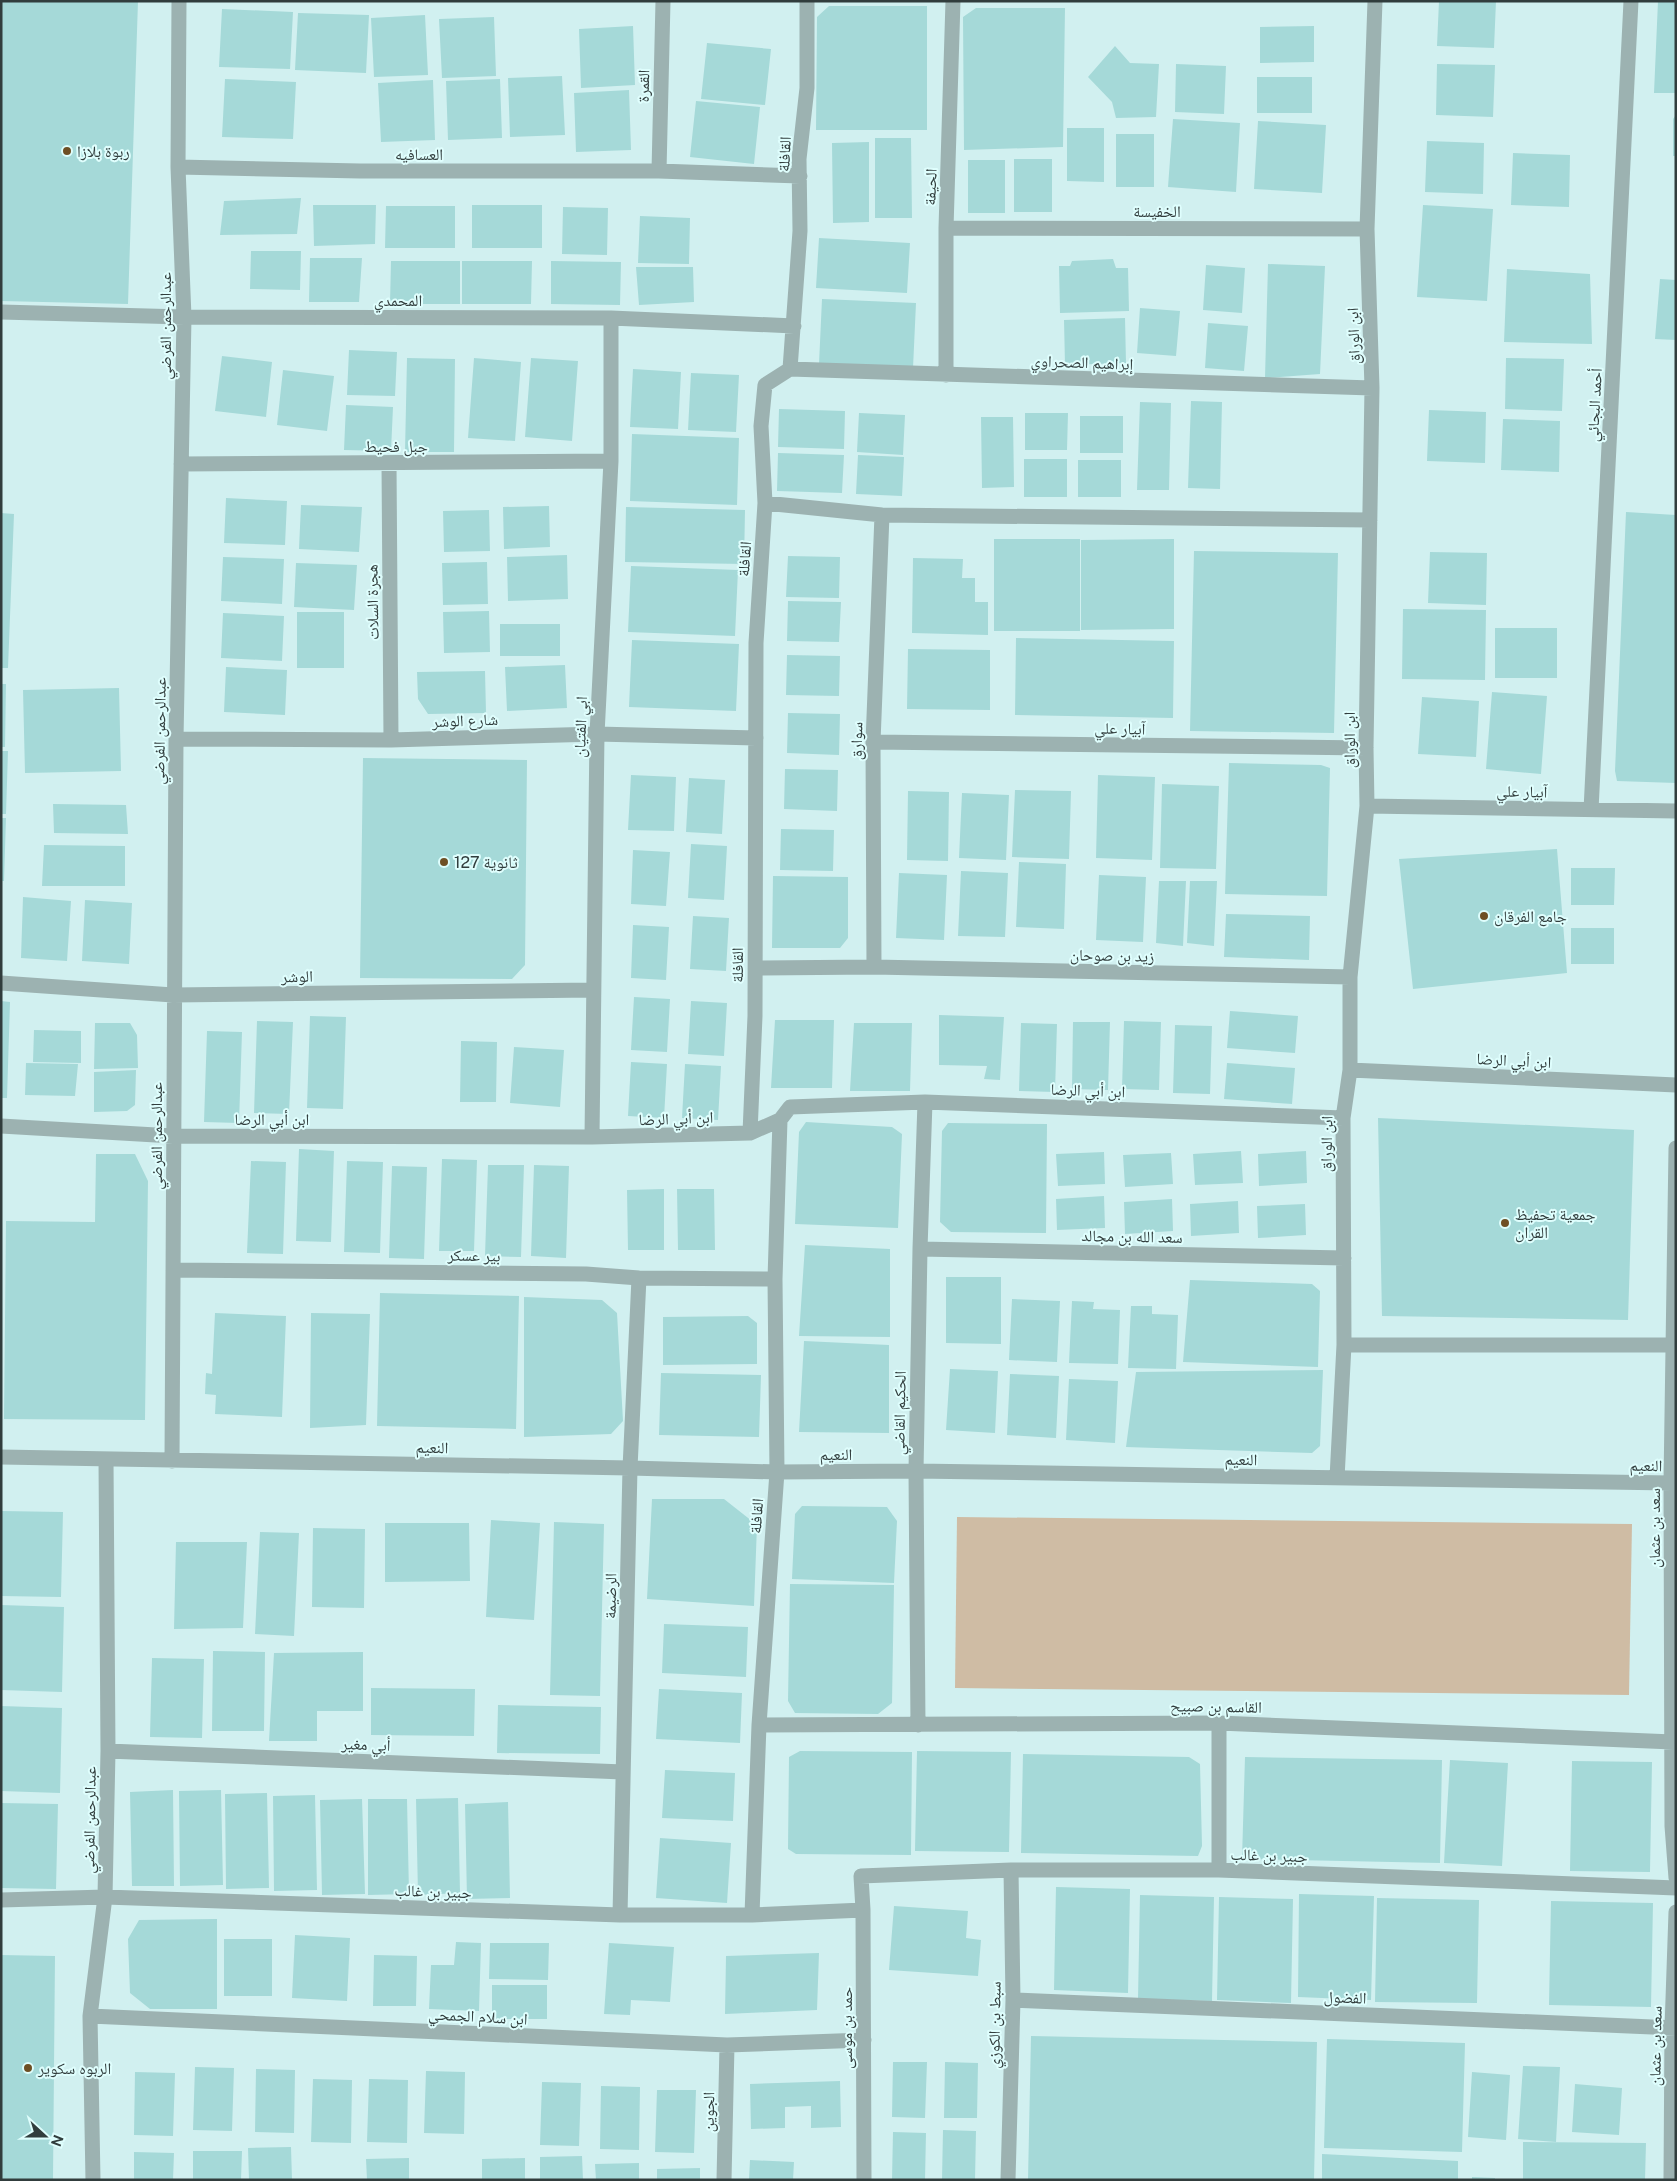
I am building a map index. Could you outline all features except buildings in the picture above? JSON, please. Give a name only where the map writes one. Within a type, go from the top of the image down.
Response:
[{"type":"street","name":"عبدالرحمن الفرضي","points":[[172,1461],[176,739],[184,317],[178,166],[179,1]]},
{"type":"street","name":"القمرة","points":[[659,171],[663,1]]},
{"type":"street","name":"القافلة","points":[[750,1133],[755,968],[756,643],[765,503],[761,426],[765,385],[790,369],[800,231],[799,159],[807,88],[807,1]]},
{"type":"street","name":"الحيفة","points":[[946,375],[946,228],[953,1]]},
{"type":"street","name":"ابن الوراق","points":[[1337,1478],[1344,1345],[1343,1118],[1350,1070],[1350,977],[1367,806],[1366,748],[1372,388],[1367,229],[1375,1]]},
{"type":"street","name":"أحمد البجائي","points":[[1591,810],[1631,1]]},
{"type":"street","name":"العسافيه","points":[[178,166],[360,171],[659,171],[800,176]]},
{"type":"street","name":"الخفيسة","points":[[946,228],[1367,229]]},
{"type":"street","name":"المحمدي","points":[[1,312],[184,317],[611,318],[794,326]]},
{"type":"street","name":"ابي الفتيان","points":[[592,1138],[597,734],[611,461],[611,318]]},
{"type":"street","name":"إبراهيم الصحراوي","points":[[790,369],[1372,388]]},
{"type":"street","name":"جبل فحيط","points":[[181,464],[611,461]]},
{"type":"street","name":"هجرة السلات","points":[[388,463],[391,740]]},
{"type":"street","points":[[765,503],[882,515],[1370,520]]},
{"type":"street","name":"سوارق","points":[[874,968],[873,742],[882,515]]},
{"type":"street","name":"شارع الوشر","points":[[176,739],[391,740],[597,734],[756,738]]},
{"type":"street","name":"آبيار علي","points":[[873,742],[1366,748]]},
{"type":"street","name":"آبيار علي","points":[[1367,806],[1676,811]]},
{"type":"street","name":"زيد بن صوحان","points":[[755,968],[874,968],[1350,977]]},
{"type":"street","name":"الوشر","points":[[1,982],[174,995],[593,990]]},
{"type":"street","name":"ابن أبي الرضا","points":[[1350,1070],[1676,1085]]},
{"type":"street","name":"ابن أبي الرضا","points":[[1,1126],[173,1136],[592,1138],[750,1133],[780,1120],[790,1107],[925,1102],[1343,1118]]},
{"type":"street","name":"الحكيم القاضي","points":[[918,1725],[916,1471],[925,1102]]},
{"type":"street","name":"القافلة","points":[[752,1914],[758,1725],[777,1472],[775,1279],[780,1120]]},
{"type":"street","name":"سعد بن عثمان","points":[[1676,1148],[1671,1483],[1676,1878]]},
{"type":"street","name":"سعد الله بن مجالد","points":[[920,1250],[1344,1258]]},
{"type":"street","name":"بير عسكر","points":[[173,1270],[586,1274],[640,1278],[775,1279]]},
{"type":"street","name":"الرضيمة","points":[[620,1915],[630,1468],[640,1278]]},
{"type":"street","points":[[1344,1345],[1674,1344]]},
{"type":"street","name":"النعيم","points":[[1,1457],[777,1472],[916,1471],[1671,1483]]},
{"type":"street","name":"عبدالرحمن الفرضي","points":[[94,2180],[90,2016],[105,1897],[108,1751],[106,1460]]},
{"type":"street","points":[[1219,1723],[1220,1870]]},
{"type":"street","name":"القاسم بن صبيح","points":[[758,1725],[1219,1723],[1673,1742]]},
{"type":"street","name":"أبي مغير","points":[[108,1751],[623,1772]]},
{"type":"street","name":"جبير بن غالب","points":[[861,1876],[1011,1870],[1220,1870],[1676,1888]]},
{"type":"street","name":"سبط بن الكوزي","points":[[1008,2180],[1013,2000],[1011,1870]]},
{"type":"street","name":"حمد بن موسى","points":[[861,1876],[863,1910],[864,2180]]},
{"type":"street","name":"جبير بن غالب","points":[[1,1900],[105,1897],[620,1915],[752,1914],[863,1910]]},
{"type":"street","name":"سعد بن عثمان","points":[[1671,2180],[1676,1912]]},
{"type":"street","name":"الفضول","points":[[1013,2000],[1674,2028]]},
{"type":"street","name":"ابن سلام الجمحي","points":[[90,2016],[726,2045],[864,2040]]},
{"type":"street","name":"الجوين","points":[[724,2180],[726,2045]]},
{"type":"shaded area","points":[[957,1517],[1632,1524],[1629,1695],[955,1688]]},
{"type":"place","name":"ربوة بلازا","points":[[67,151]]},
{"type":"place","name":"ثانوية 127","points":[[444,862]]},
{"type":"place","name":"جامع الفرقان","points":[[1484,916]]},
{"type":"place","name":"جمعية تحفيظ القران","points":[[1505,1223]]},
{"type":"place","name":"الربوه سكوير","points":[[28,2068]]}]
